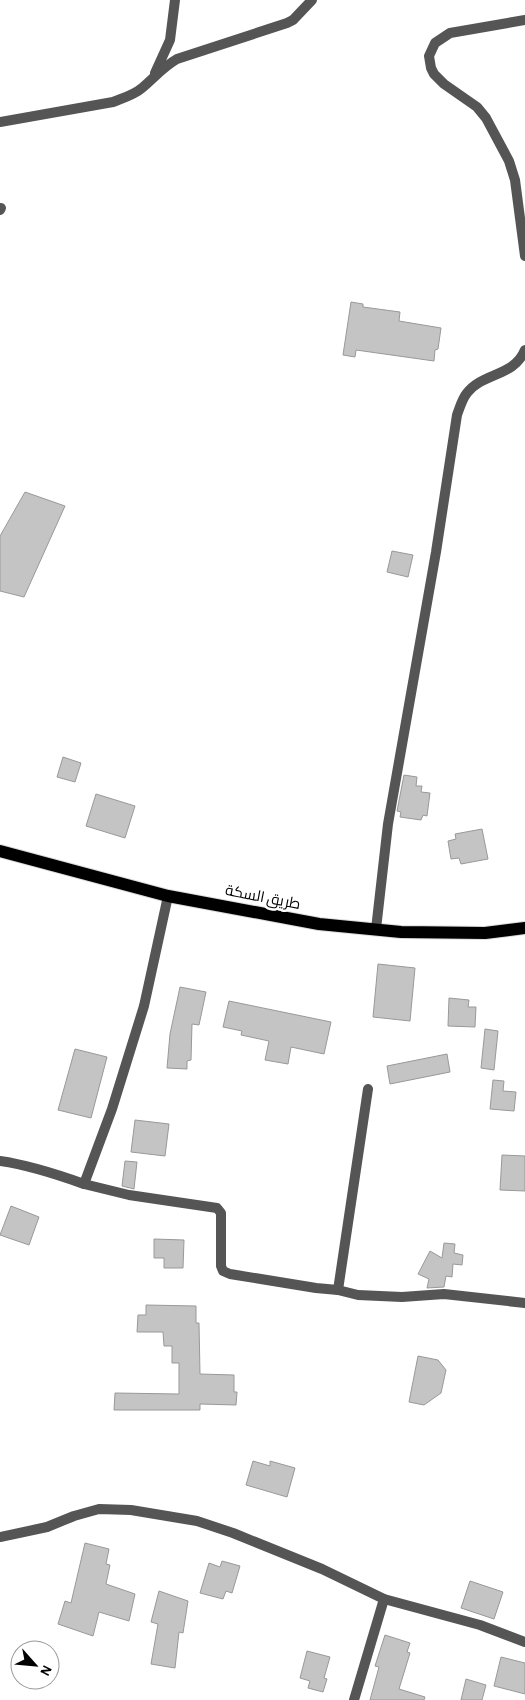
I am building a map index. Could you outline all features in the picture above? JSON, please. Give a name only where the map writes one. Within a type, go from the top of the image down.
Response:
[{"type":"main road","name":"طريق السكة","points":[[0,851],[168,896],[319,924],[401,932],[485,933],[525,928]]},
{"type":"street","points":[[152,78],[170,40],[175,0]]},
{"type":"street","points":[[0,122],[113,102],[134,94],[161,69],[182,57],[287,23],[293,20],[312,0]]},
{"type":"street","points":[[525,20],[450,33],[435,43],[429,56],[434,74],[444,84],[477,107],[486,118],[509,161],[515,180],[525,256]]},
{"type":"street","points":[[376,930],[388,824],[436,552],[457,414],[463,399],[473,386],[489,377],[509,370],[521,359],[525,350]]},
{"type":"street","points":[[84,1184],[112,1108],[144,1006],[168,896]]},
{"type":"street","points":[[338,1290],[368,1089]]},
{"type":"street","points":[[0,1161],[22,1164],[84,1184],[129,1195],[217,1208],[221,1213],[221,1266],[223,1271],[358,1295],[402,1297],[444,1294],[525,1303]]},
{"type":"street","points":[[0,1537],[47,1527],[74,1516],[99,1510],[131,1510],[197,1521],[233,1533],[322,1569],[384,1599],[480,1625],[525,1642]]},
{"type":"street","points":[[354,1700],[384,1599]]},
{"type":"building","points":[[351,302],[363,304],[363,307],[400,312],[399,321],[441,328],[434,361],[356,350],[355,357],[343,355]]},
{"type":"building","points":[[25,492],[65,506],[24,597],[0,591],[0,536]]},
{"type":"building","points":[[392,551],[413,555],[408,577],[387,572]]},
{"type":"building","points":[[63,757],[81,763],[75,782],[57,777]]},
{"type":"building","points":[[404,775],[417,777],[416,786],[422,786],[421,792],[430,793],[427,816],[423,815],[421,820],[400,817],[401,812],[397,811]]},
{"type":"building","points":[[96,794],[135,806],[125,838],[86,826]]},
{"type":"building","points":[[482,829],[488,859],[461,864],[459,858],[451,859],[448,841],[456,839],[455,834]]},
{"type":"building","points":[[378,964],[415,968],[410,1021],[373,1017]]},
{"type":"building","points":[[180,987],[206,992],[199,1025],[192,1024],[191,1060],[187,1061],[187,1069],[167,1068],[170,1034]]},
{"type":"building","points":[[449,998],[469,1000],[468,1007],[476,1007],[475,1027],[448,1026]]},
{"type":"building","points":[[229,1001],[331,1022],[324,1054],[291,1047],[288,1064],[265,1060],[269,1041],[241,1035],[242,1031],[223,1027]]},
{"type":"building","points":[[485,1029],[498,1031],[494,1070],[481,1068]]},
{"type":"building","points":[[75,1049],[107,1057],[91,1118],[58,1110]]},
{"type":"building","points":[[447,1054],[450,1072],[390,1084],[387,1066]]},
{"type":"building","points":[[493,1080],[504,1081],[503,1091],[516,1092],[514,1111],[490,1109]]},
{"type":"building","points":[[135,1120],[169,1124],[165,1156],[131,1152]]},
{"type":"building","points":[[502,1155],[525,1156],[525,1191],[500,1190]]},
{"type":"building","points":[[125,1161],[137,1162],[134,1189],[122,1186]]},
{"type":"building","points":[[11,1206],[39,1217],[29,1245],[0,1235]]},
{"type":"building","points":[[154,1239],[184,1240],[183,1268],[164,1268],[164,1258],[154,1258]]},
{"type":"building","points":[[444,1243],[455,1244],[454,1253],[463,1255],[462,1265],[453,1264],[452,1277],[446,1276],[444,1287],[427,1288],[429,1279],[418,1274],[430,1251],[442,1258]]},
{"type":"building","points":[[146,1305],[196,1306],[196,1323],[199,1323],[200,1374],[234,1375],[234,1392],[237,1392],[236,1405],[200,1404],[200,1410],[114,1410],[115,1393],[179,1394],[179,1363],[172,1363],[172,1346],[164,1346],[163,1332],[137,1332],[138,1315],[146,1315]]},
{"type":"building","points":[[418,1356],[438,1360],[446,1370],[441,1393],[424,1405],[409,1402]]},
{"type":"building","points":[[253,1461],[270,1466],[270,1461],[295,1468],[287,1497],[246,1485]]},
{"type":"building","points":[[85,1543],[109,1549],[106,1564],[110,1565],[106,1584],[135,1594],[129,1621],[99,1612],[93,1636],[58,1624],[65,1601],[71,1603]]},
{"type":"building","points":[[222,1561],[240,1566],[232,1593],[226,1591],[223,1599],[200,1593],[209,1563],[220,1567]]},
{"type":"building","points":[[470,1581],[503,1592],[494,1619],[461,1608]]},
{"type":"building","points":[[159,1591],[188,1601],[183,1633],[179,1632],[175,1668],[151,1664],[158,1624],[151,1622]]},
{"type":"building","points":[[385,1635],[410,1643],[407,1652],[410,1653],[399,1689],[425,1697],[424,1700],[370,1700],[379,1667],[375,1666]]},
{"type":"building","points":[[307,1651],[330,1657],[324,1678],[327,1679],[323,1692],[308,1688],[310,1681],[300,1678]]},
{"type":"building","points":[[501,1657],[525,1663],[525,1694],[494,1686]]},
{"type":"building","points":[[466,1679],[486,1685],[482,1700],[461,1700]]}]
